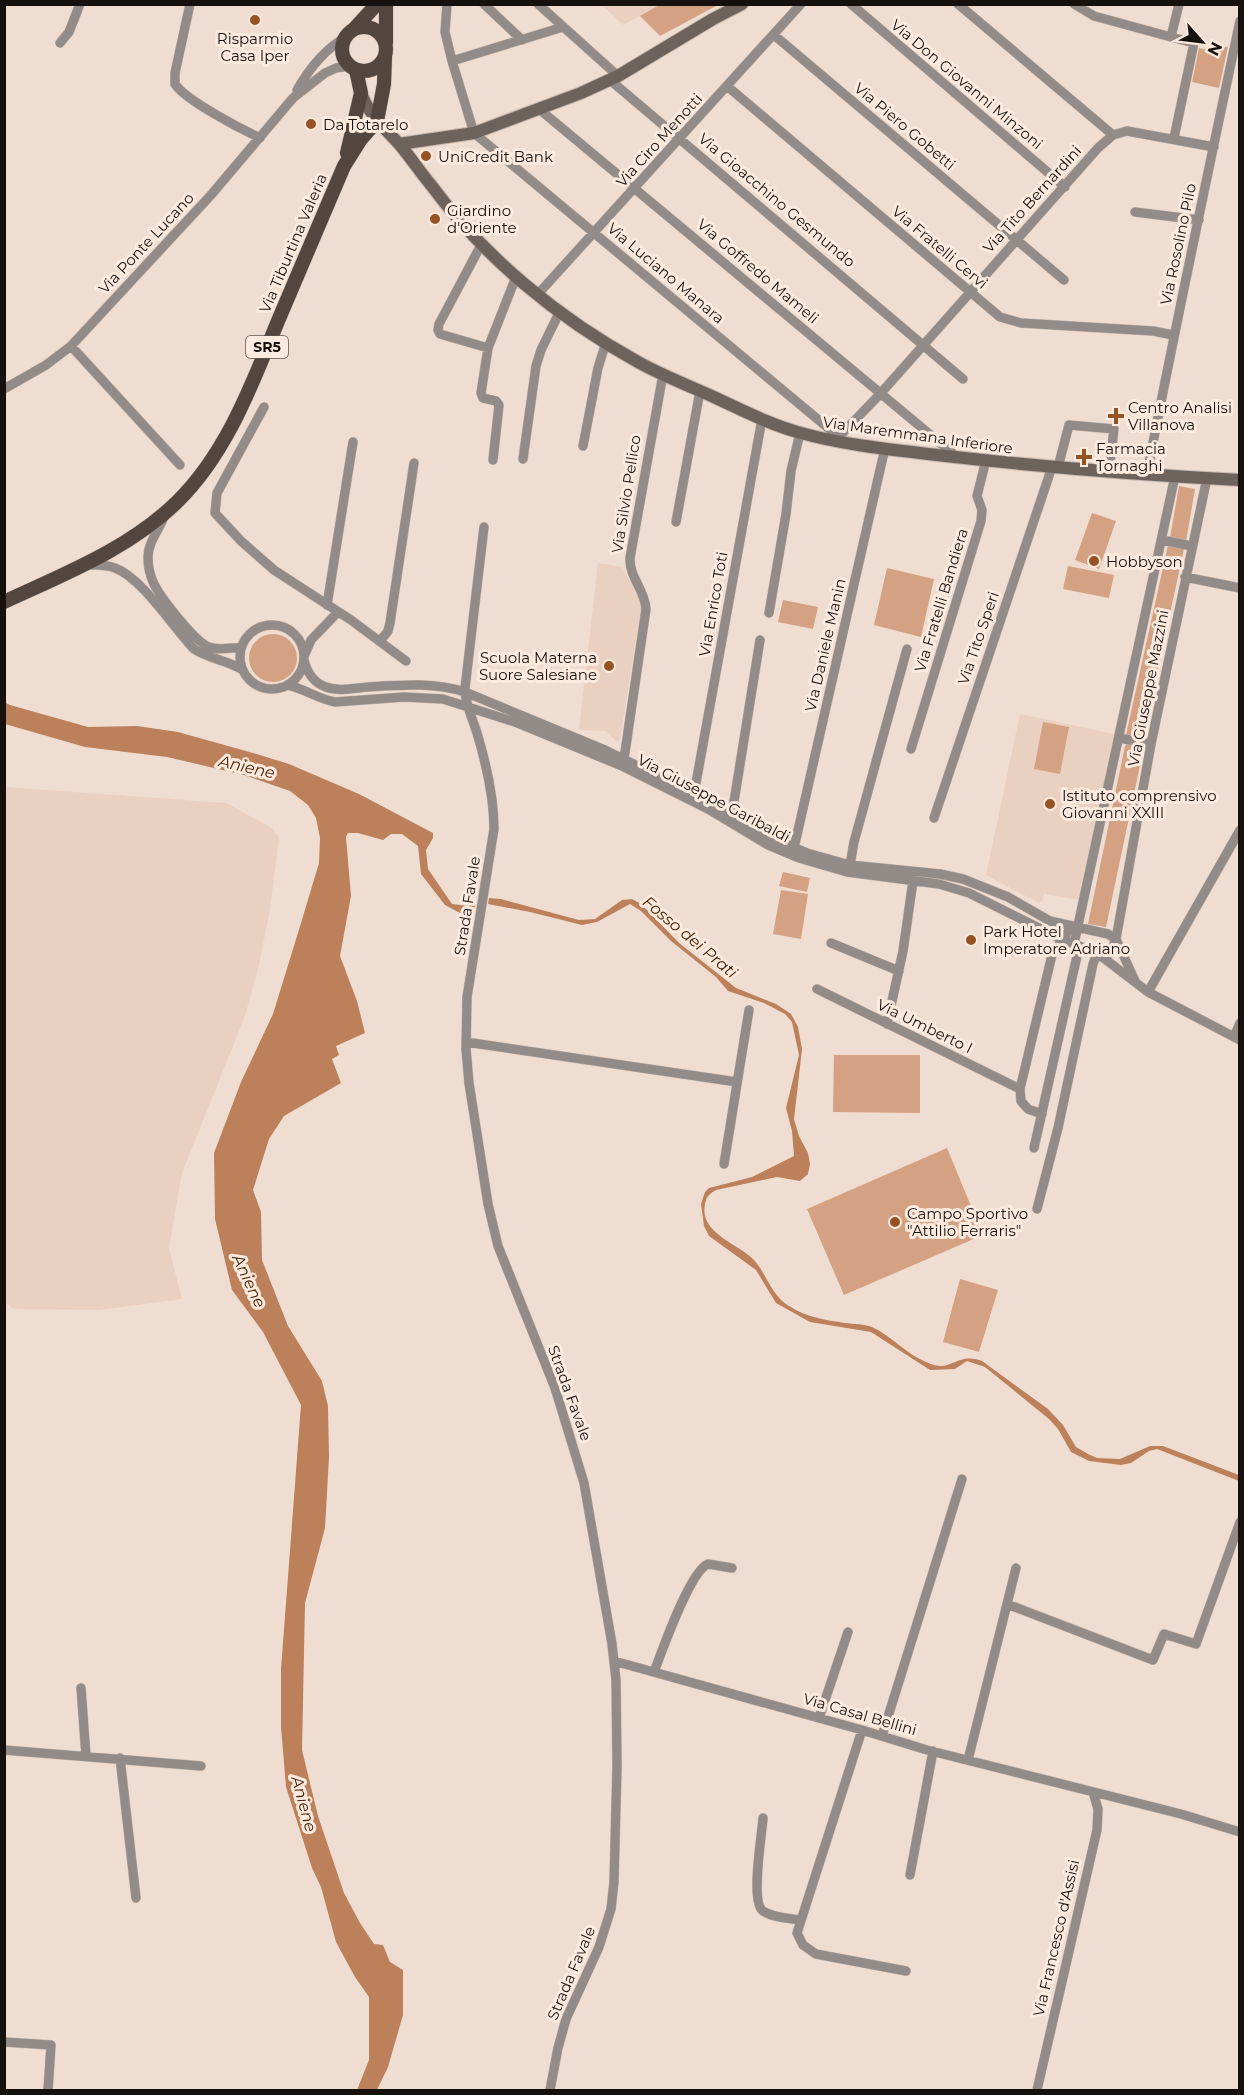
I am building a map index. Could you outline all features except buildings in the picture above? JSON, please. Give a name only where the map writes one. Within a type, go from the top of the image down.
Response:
[{"type":"main road","points":[[349,34],[376,4]]},
{"type":"main road","name":"Via Tiburtina Valeria","points":[[4,602],[81,565],[132,537],[177,503],[201,475],[228,432],[253,380],[344,166],[361,139],[376,122],[384,84],[386,4]]},
{"type":"main road","points":[[399,144],[474,133],[539,109],[614,78],[742,4]]},
{"type":"main road","points":[[349,34],[359,28],[374,30],[380,34],[386,52],[376,68],[363,71],[353,68]]},
{"type":"main road","name":"Via Tiburtina Valeria","points":[[344,166],[361,93],[353,68],[345,61],[342,49],[349,34]]},
{"type":"main road","name":"Via Maremmana Inferiore","points":[[361,93],[376,122],[399,144],[447,208],[481,245],[516,277],[637,362],[762,419],[800,433],[885,448],[1055,467],[1239,480]]},
{"type":"street","points":[[60,43],[69,32],[80,4]]},
{"type":"street","points":[[190,4],[175,73],[175,84],[183,93],[260,138]]},
{"type":"street","points":[[447,4],[445,32],[474,133]]},
{"type":"street","points":[[484,4],[522,40]]},
{"type":"street","name":"Via Gioacchino Gesmundo","points":[[538,4],[680,138],[963,379]]},
{"type":"street","name":"Via Ciro Menotti","points":[[538,294],[801,4]]},
{"type":"street","name":"Via Don Giovanni Minzoni","points":[[851,4],[1065,187]]},
{"type":"street","points":[[958,4],[1113,135],[1126,131],[1214,147]]},
{"type":"street","points":[[1074,4],[1094,16],[1194,43],[1174,138]]},
{"type":"street","points":[[1171,37],[1179,4]]},
{"type":"street","name":"Via Rosolino Pilo","points":[[1147,474],[1173,335],[1239,21]]},
{"type":"street","points":[[452,61],[563,27]]},
{"type":"street","name":"Via Ponte Lucano","points":[[4,389],[46,365],[71,346],[260,138],[293,98],[318,60],[349,34]]},
{"type":"street","name":"Via Piero Gobetti","points":[[774,35],[1064,280]]},
{"type":"street","name":"Via Ponte Lucano","points":[[293,98],[325,73],[353,68]]},
{"type":"street","name":"Via Fratelli Cervi","points":[[728,86],[996,314],[1014,322],[1153,331],[1173,335]]},
{"type":"street","name":"Via Goffredo Mameli","points":[[539,109],[957,457]]},
{"type":"street","name":"Via Luciano Manara","points":[[474,133],[837,439]]},
{"type":"street","name":"Via Tito Bernardini","points":[[837,439],[881,393],[1098,147],[1113,135]]},
{"type":"street","points":[[1135,212],[1199,220]]},
{"type":"street","points":[[481,245],[439,324],[438,330],[444,336],[488,348]]},
{"type":"street","points":[[493,459],[499,405],[496,401],[483,398],[481,393],[488,348],[516,277]]},
{"type":"street","points":[[523,459],[536,366],[560,310]]},
{"type":"street","points":[[583,446],[598,368],[606,342]]},
{"type":"street","points":[[71,346],[180,465]]},
{"type":"street","name":"Via Silvio Pellico","points":[[624,759],[646,609],[643,594],[631,572],[630,558],[663,374]]},
{"type":"street","points":[[676,522],[700,391]]},
{"type":"street","points":[[264,407],[218,493],[216,513],[241,541],[274,570],[381,640],[406,661]]},
{"type":"street","name":"Via Enrico Toti","points":[[694,794],[762,419]]},
{"type":"street","name":"Via Tito Speri","points":[[934,818],[1069,425],[1114,429],[1109,471]]},
{"type":"street","points":[[769,613],[786,514],[789,478],[800,433]]},
{"type":"street","points":[[327,605],[353,442]]},
{"type":"street","name":"Via Daniele Manin","points":[[794,848],[885,448]]},
{"type":"street","name":"Via Fratelli Bandiera","points":[[910,749],[981,521],[982,513],[978,494],[986,460]]},
{"type":"street","points":[[381,640],[388,631],[390,623],[414,463]]},
{"type":"street","name":"Via Giuseppe Mazzini","points":[[1077,946],[1075,927],[1119,738],[1175,476]]},
{"type":"street","name":"Via Giuseppe Mazzini","points":[[1116,939],[1151,744],[1207,478]]},
{"type":"street","points":[[166,512],[163,523],[149,548],[148,556],[151,576],[159,594],[199,642],[208,647],[241,648]]},
{"type":"street","name":"Strada Favale","points":[[483,527],[465,674],[465,692],[467,706],[481,748],[492,801],[494,829],[469,986],[466,1042],[468,1074],[489,1210],[504,1264],[555,1388],[581,1470],[589,1505],[614,1661],[617,1766],[614,1881],[611,1909],[599,1947],[566,2019],[550,2091]]},
{"type":"street","points":[[1162,540],[1192,546]]},
{"type":"street","points":[[81,565],[104,565],[127,574],[194,649],[229,662],[243,670]]},
{"type":"street","points":[[1185,577],[1239,588]]},
{"type":"street","points":[[314,636],[302,637],[279,625],[262,626],[246,638],[241,648],[243,670],[249,679],[267,689],[288,685],[299,674],[314,636],[338,612]]},
{"type":"street","points":[[296,634],[303,649],[304,658]]},
{"type":"street","points":[[732,814],[760,640]]},
{"type":"street","points":[[850,865],[854,842],[907,649]]},
{"type":"street","name":"Via Giuseppe Garibaldi","points":[[304,658],[306,667],[315,681],[332,689],[425,684],[465,692],[624,759],[794,848],[850,865],[939,874],[963,879],[1008,897],[1040,916],[1075,927]]},
{"type":"street","name":"Via Giuseppe Garibaldi","points":[[288,685],[302,688],[324,700],[335,702],[404,697],[443,699],[523,725],[622,766],[708,809],[768,845],[790,855],[848,872],[947,886],[964,891],[1061,939],[1098,953],[1148,992],[1237,1038]]},
{"type":"street","points":[[1119,738],[1151,744]]},
{"type":"street","points":[[1148,992],[1239,830]]},
{"type":"street","points":[[887,1024],[899,972],[913,881]]},
{"type":"street","points":[[1042,1114],[1028,1109],[1021,1101],[1020,1089],[1052,955],[1061,939],[1075,927],[1108,934],[1116,939],[1136,984]]},
{"type":"street","points":[[1037,1209],[1058,1128],[1093,964],[1098,953],[1106,955],[1110,952],[1116,939]]},
{"type":"street","points":[[831,943],[899,972]]},
{"type":"street","points":[[1034,1148],[1077,946]]},
{"type":"street","name":"Via Umberto I","points":[[817,989],[1020,1089]]},
{"type":"street","points":[[724,1164],[749,1010]]},
{"type":"street","points":[[1237,1038],[1239,1023]]},
{"type":"street","points":[[466,1042],[737,1082]]},
{"type":"street","points":[[882,1736],[962,1479]]},
{"type":"street","points":[[1007,1604],[1153,1660],[1164,1634],[1196,1644],[1239,1522]]},
{"type":"street","points":[[654,1672],[688,1591],[700,1569],[708,1564],[732,1568]]},
{"type":"street","points":[[968,1760],[1016,1568]]},
{"type":"street","points":[[819,1718],[848,1632]]},
{"type":"street","name":"Via Casal Bellini","points":[[614,1661],[933,1751],[1096,1792],[1239,1832]]},
{"type":"street","points":[[81,1688],[86,1756]]},
{"type":"street","points":[[862,1730],[800,1920],[798,1936],[803,1946],[812,1952],[906,1971]]},
{"type":"street","points":[[4,1750],[201,1766]]},
{"type":"street","points":[[910,1875],[933,1751]]},
{"type":"street","points":[[120,1758],[136,1898]]},
{"type":"street","name":"Via Francesco d'Assisi","points":[[1037,2091],[1097,1830],[1096,1792]]},
{"type":"street","points":[[763,1818],[757,1889],[759,1906],[768,1913],[800,1920]]},
{"type":"street","points":[[4,2042],[51,2044],[48,2091]]},
{"type":"shaded area","points":[[661,4],[718,5],[660,36],[640,16]]},
{"type":"shaded area","points":[[602,5],[661,5],[623,25]]},
{"type":"shaded area","points":[[1219,45],[1228,47],[1219,88],[1192,82],[1199,48],[1217,52]]},
{"type":"shaded area","points":[[1179,486],[1195,489],[1186,541],[1170,538]]},
{"type":"shaded area","points":[[1092,513],[1116,521],[1099,569],[1075,560]]},
{"type":"shaded area","points":[[1168,545],[1184,549],[1143,738],[1126,735]]},
{"type":"shaded area","name":"Scuola Materna Suore Salesiane","points":[[598,563],[622,567],[642,602],[620,739],[617,742],[606,731],[579,730]]},
{"type":"shaded area","points":[[1068,566],[1114,575],[1109,598],[1063,589]]},
{"type":"shaded area","points":[[887,568],[934,579],[921,637],[874,625]]},
{"type":"shaded area","points":[[783,600],[818,607],[813,629],[778,622]]},
{"type":"shaded area","points":[[268,634],[278,634],[290,641],[297,653],[297,663],[290,675],[278,682],[268,682],[253,671],[249,663],[249,653],[260,638]]},
{"type":"shaded area","name":"Istituto comprensivo Giovanni XXIII","points":[[1020,714],[1114,734],[1080,900],[1044,894],[1039,903],[986,875]]},
{"type":"shaded area","points":[[1043,722],[1069,727],[1060,774],[1034,769]]},
{"type":"shaded area","points":[[1128,743],[1144,746],[1106,927],[1088,924],[1125,746]]},
{"type":"shaded area","points":[[4,787],[226,803],[272,828],[279,837],[270,909],[259,965],[245,1016],[182,1173],[169,1248],[182,1299],[99,1310],[14,1309],[5,1303]]},
{"type":"shaded area","points":[[783,872],[810,878],[807,892],[779,886]]},
{"type":"shaded area","points":[[781,890],[808,894],[801,939],[773,934]]},
{"type":"shaded area","points":[[834,1055],[920,1055],[920,1113],[833,1112]]},
{"type":"shaded area","name":"Campo Sportivo \"Attilio Ferraris\"","points":[[947,1148],[983,1235],[844,1295],[807,1209]]},
{"type":"shaded area","points":[[960,1279],[998,1290],[979,1352],[943,1342]]},
{"type":"water","name":"Aniene","points":[[4,702],[88,727],[137,726],[178,732],[289,764],[359,794],[433,833],[433,838],[426,850],[428,869],[452,904],[468,906],[475,904],[474,910],[460,913],[445,905],[421,874],[418,846],[402,834],[391,834],[383,840],[358,833],[348,833],[346,837],[351,896],[340,956],[357,1001],[365,1033],[336,1046],[339,1055],[332,1059],[341,1083],[284,1116],[269,1139],[253,1190],[261,1212],[262,1260],[288,1326],[322,1381],[328,1406],[329,1457],[325,1528],[305,1603],[302,1750],[318,1816],[344,1893],[374,1944],[383,1945],[390,1962],[403,1970],[403,2015],[388,2067],[377,2090],[357,2090],[369,2060],[369,1997],[336,1942],[321,1887],[312,1868],[286,1787],[281,1727],[281,1669],[301,1405],[263,1332],[232,1290],[215,1219],[214,1153],[241,1082],[273,1014],[301,923],[319,863],[320,838],[316,818],[308,805],[290,791],[244,775],[167,757],[85,747],[5,724]]},
{"type":"water","points":[[489,898],[501,899],[579,920],[595,919],[622,900],[632,899],[641,904],[679,943],[736,988],[776,1004],[791,1014],[798,1027],[802,1049],[794,1119],[799,1136],[808,1153],[810,1164],[808,1174],[800,1181],[777,1177],[716,1190],[706,1199],[705,1204],[705,1214],[713,1230],[753,1259],[783,1301],[795,1310],[816,1318],[872,1327],[919,1359],[935,1365],[948,1365],[966,1359],[982,1361],[1048,1409],[1063,1425],[1076,1447],[1097,1458],[1120,1459],[1150,1446],[1163,1446],[1239,1475],[1239,1481],[1157,1449],[1149,1451],[1131,1463],[1121,1465],[1089,1461],[1071,1452],[1058,1429],[1049,1419],[985,1367],[967,1361],[955,1369],[930,1370],[871,1332],[810,1322],[776,1303],[756,1270],[709,1236],[704,1226],[701,1204],[709,1188],[752,1177],[794,1156],[792,1131],[786,1108],[799,1055],[792,1022],[785,1014],[764,1003],[728,991],[716,977],[630,904],[597,922],[582,925],[488,904]]},
{"type":"place","name":"Risparmio Casa Iper","points":[[255,20]]},
{"type":"place","name":"Da Totarelo","points":[[311,124]]},
{"type":"place","name":"UniCredit Bank","points":[[426,156]]},
{"type":"place","name":"Giardino d'Oriente","points":[[435,219]]},
{"type":"place","name":"Centro Analisi Villanova","points":[[1116,416]]},
{"type":"place","name":"Farmacia Tornaghi","points":[[1084,457]]},
{"type":"place","name":"Hobbyson","points":[[1094,561]]},
{"type":"place","name":"Scuola Materna Suore Salesiane","points":[[609,666]]},
{"type":"place","name":"Istituto comprensivo Giovanni XXIII","points":[[1050,804]]},
{"type":"place","name":"Park Hotel Imperatore Adriano","points":[[971,940]]},
{"type":"place","name":"Campo Sportivo \"Attilio Ferraris\"","points":[[895,1222]]},
{"type":"water label","name":"Fosso dei Prati","points":[[690,937]]}]
